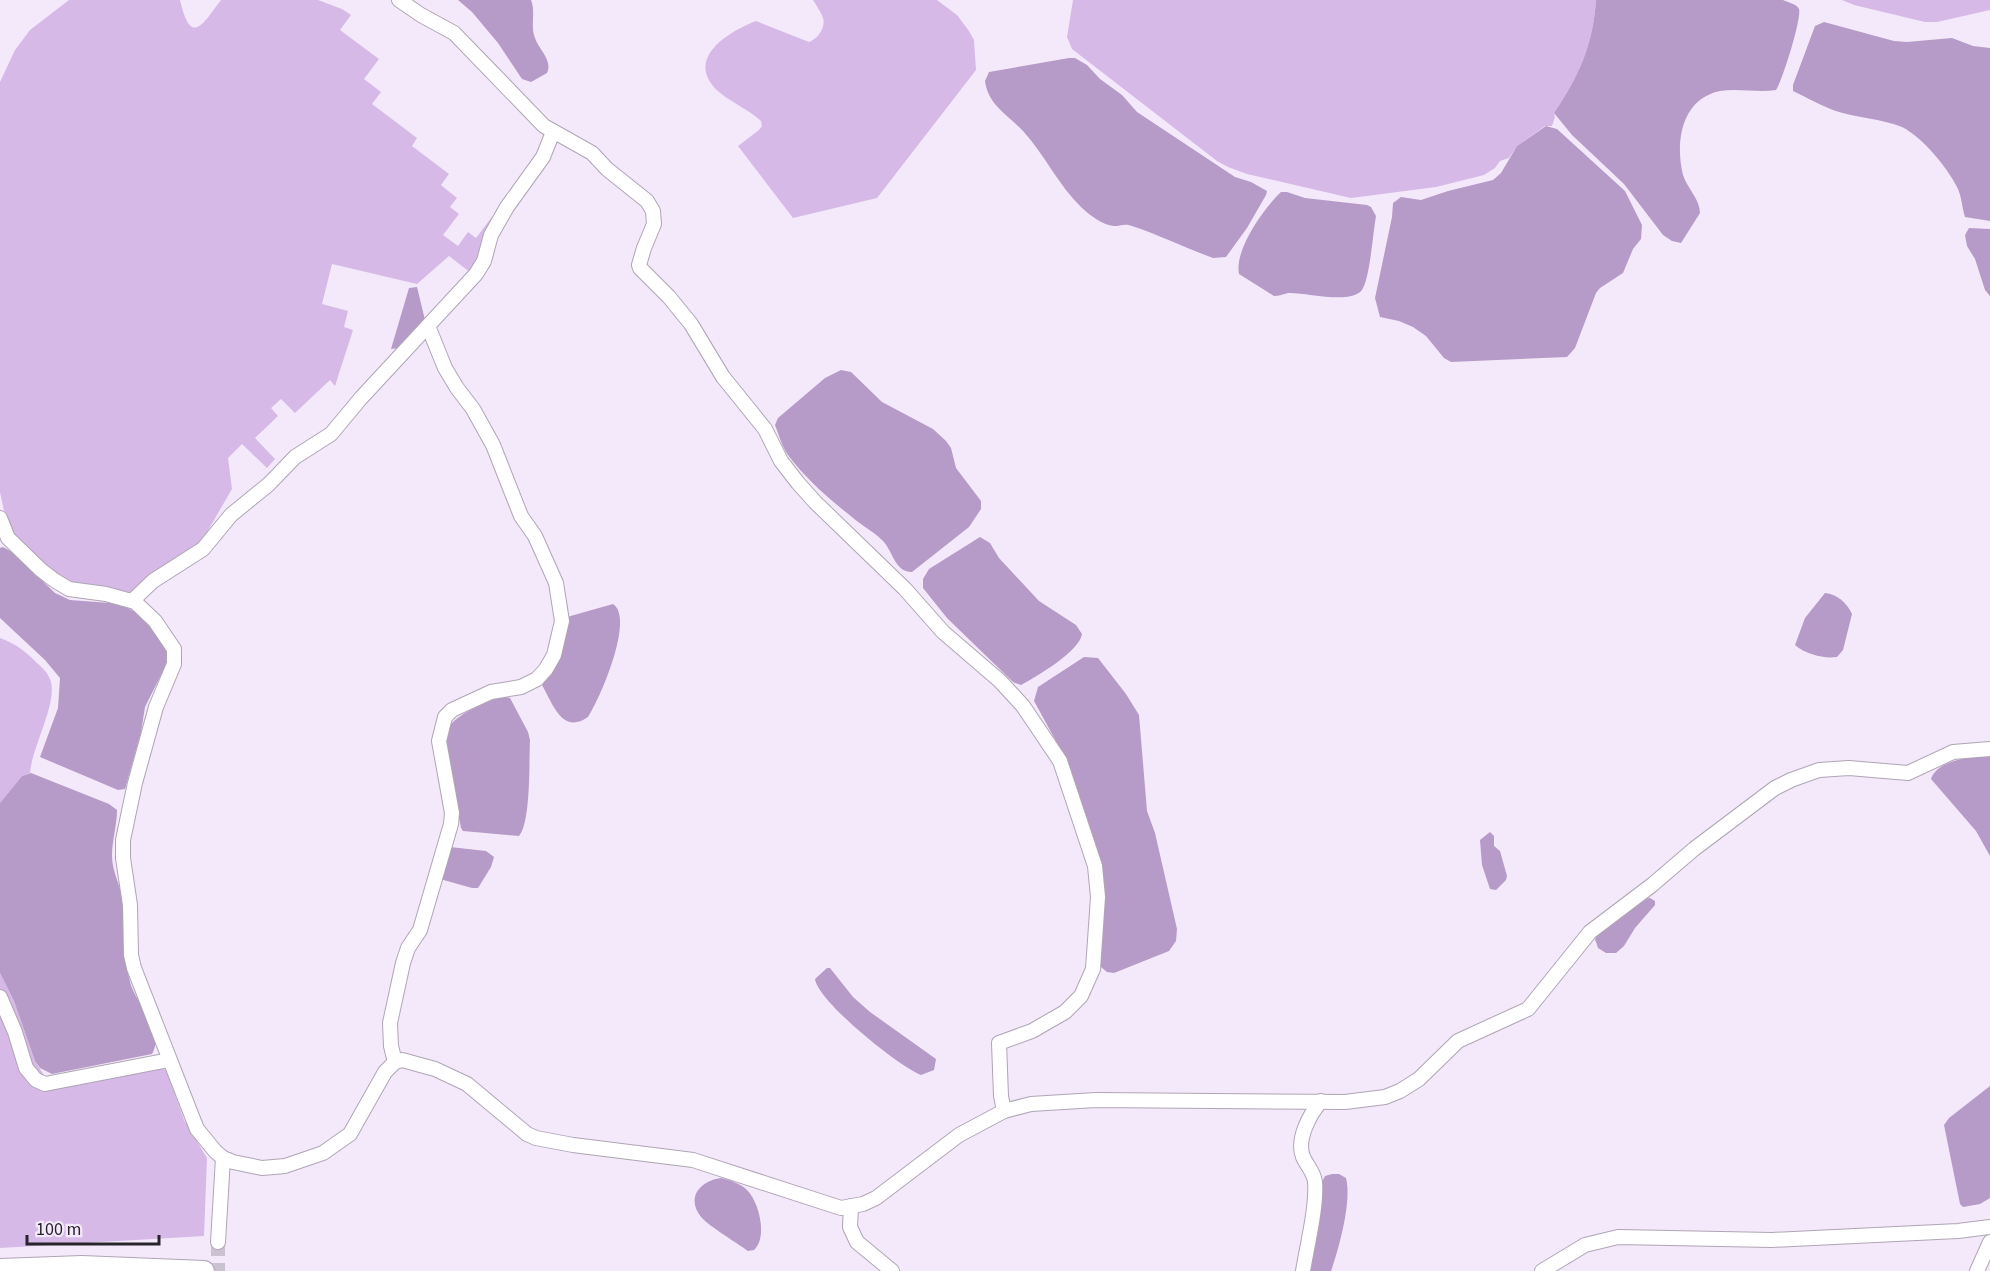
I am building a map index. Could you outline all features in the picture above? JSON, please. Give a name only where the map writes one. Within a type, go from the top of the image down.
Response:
[{"type":"highway","points":[[0,1269],[82,1266],[204,1271]]},
{"type":"street","points":[[399,0],[454,33],[544,126],[591,153],[647,201],[653,211],[654,224],[644,248],[640,268],[669,297],[691,324],[723,377],[765,429],[785,465],[815,502],[890,573],[943,632],[1000,681],[1023,706],[1060,761],[1095,866],[1098,897],[1093,969],[1081,996],[1065,1012],[1032,1031],[999,1043],[1001,1096],[1004,1112]]},
{"type":"street","points":[[132,601],[153,581],[203,549],[231,515],[269,484],[295,457],[331,434],[361,398],[481,268],[492,235],[507,207],[543,157],[553,132]]},
{"type":"street","points":[[395,1062],[391,1046],[390,1023],[403,963],[408,948],[420,930],[451,824],[452,813],[439,741],[442,722],[452,710],[481,697],[521,687],[537,680],[554,655],[562,621],[556,583],[539,546],[521,516],[493,445],[474,409],[445,368],[428,326]]},
{"type":"street","points":[[0,518],[8,538],[59,584],[69,589],[106,594],[132,601],[144,609],[170,642],[175,657],[174,664],[156,707],[135,783],[122,849],[130,905],[132,961],[197,1129],[223,1158],[250,1167],[296,1164],[323,1153],[350,1134],[385,1072],[395,1062],[402,1059],[435,1069],[467,1084],[527,1134],[536,1138],[693,1160],[841,1208],[876,1198],[959,1135],[1004,1112],[1031,1104],[1059,1101],[1345,1102],[1375,1099],[1400,1091],[1419,1079],[1458,1041],[1528,1009],[1550,984],[1579,943],[1604,919],[1652,885],[1694,849],[1775,788],[1820,770],[1834,768],[1908,773],[1953,752],[1990,749]]},
{"type":"street","points":[[0,997],[15,1032],[26,1068],[36,1080],[45,1084],[170,1060]]},
{"type":"street","points":[[1303,1271],[1315,1182],[1302,1155],[1302,1146],[1306,1126],[1321,1101]]},
{"type":"street","points":[[218,1242],[223,1158]]},
{"type":"street","points":[[851,1206],[850,1227],[857,1242],[892,1271]]},
{"type":"street","points":[[1542,1271],[1585,1245],[1618,1238],[1772,1240],[1958,1231],[1990,1227]]},
{"type":"street","points":[[1977,1271],[1990,1242]]},
{"type":"shaded area","points":[[69,0],[180,0],[184,15],[193,27],[198,27],[203,23],[221,0],[318,0],[342,9],[351,15],[340,30],[379,59],[364,79],[381,92],[372,104],[417,138],[412,146],[449,174],[441,185],[457,198],[450,207],[459,214],[443,235],[458,246],[468,232],[476,238],[492,217],[496,219],[471,273],[449,256],[417,284],[332,264],[322,304],[348,311],[344,327],[353,330],[335,386],[330,380],[295,413],[281,399],[271,408],[278,416],[255,438],[275,459],[267,468],[242,444],[228,458],[232,489],[199,546],[131,593],[73,583],[48,568],[10,530],[0,492],[0,82],[15,50],[30,30]]},
{"type":"shaded area","points":[[458,0],[531,0],[533,29],[537,42],[547,59],[547,73],[531,82],[522,79],[498,43],[472,12]]},
{"type":"shaded area","points":[[813,0],[937,0],[957,15],[969,31],[974,40],[976,70],[877,198],[793,218],[738,146],[759,130],[762,126],[761,121],[719,92],[709,80],[706,69],[707,58],[722,40],[756,21],[809,42],[820,32],[824,21]]},
{"type":"shaded area","points":[[1073,0],[1596,0],[1588,46],[1571,86],[1554,113],[1552,126],[1545,126],[1517,146],[1509,158],[1500,161],[1495,168],[1484,175],[1436,187],[1351,198],[1247,174],[1217,161],[1072,49],[1067,37]]},
{"type":"shaded area","points":[[1596,0],[1783,0],[1794,4],[1799,9],[1798,24],[1791,50],[1776,90],[1720,91],[1697,103],[1689,113],[1681,136],[1681,163],[1683,175],[1698,203],[1700,213],[1681,243],[1672,241],[1663,235],[1624,184],[1572,135],[1554,113],[1571,86],[1583,60],[1592,31]]},
{"type":"shaded area","points":[[1842,0],[1990,0],[1990,10],[1937,22],[1925,22]]},
{"type":"shaded area","points":[[1824,22],[1894,41],[1952,38],[1973,46],[1990,48],[1990,221],[1965,217],[1960,195],[1953,179],[1933,153],[1910,132],[1894,124],[1833,110],[1793,91],[1793,85],[1815,26]]},
{"type":"shaded area","points":[[1075,58],[1087,65],[1100,79],[1122,95],[1137,112],[1235,177],[1251,182],[1267,191],[1247,228],[1226,257],[1213,258],[1132,226],[1114,226],[1092,217],[1073,199],[1031,140],[990,97],[985,81],[989,72]]},
{"type":"shaded area","points":[[1546,126],[1557,129],[1625,191],[1642,225],[1641,239],[1633,249],[1623,273],[1596,293],[1575,348],[1567,357],[1451,362],[1444,358],[1426,336],[1413,327],[1380,317],[1375,298],[1393,203],[1401,197],[1421,200],[1493,180],[1501,173],[1517,146]]},
{"type":"shaded area","points":[[1281,192],[1305,198],[1371,207],[1376,216],[1369,266],[1362,290],[1348,297],[1296,293],[1274,296],[1239,274],[1241,253],[1252,230]]},
{"type":"shaded area","points":[[1969,228],[1990,229],[1990,296],[1985,290],[1975,259],[1967,246],[1965,235]]},
{"type":"shaded area","points":[[417,287],[425,320],[399,348],[391,349],[409,288]]},
{"type":"shaded area","points":[[841,370],[851,372],[882,402],[933,429],[946,441],[951,448],[956,468],[981,501],[981,509],[969,527],[912,572],[897,565],[882,540],[818,488],[802,472],[782,445],[775,425],[778,418],[825,378]]},
{"type":"shaded area","points":[[980,537],[990,543],[999,558],[1039,601],[1076,625],[1082,634],[1074,648],[1066,655],[1021,685],[1013,682],[947,618],[923,588],[923,579],[929,569]]},
{"type":"shaded area","points":[[3,547],[12,552],[55,593],[70,600],[110,603],[137,613],[162,640],[168,651],[168,661],[145,707],[141,732],[125,789],[118,790],[40,757],[58,708],[60,678],[45,660],[0,618],[0,548]]},
{"type":"shaded area","points":[[1825,593],[1841,600],[1852,614],[1843,650],[1837,657],[1815,655],[1795,645],[1805,618]]},
{"type":"shaded area","points":[[613,604],[619,612],[618,641],[600,694],[588,717],[579,722],[565,720],[559,715],[542,685],[567,617]]},
{"type":"shaded area","points":[[0,638],[27,653],[49,676],[52,688],[48,711],[30,773],[22,776],[0,803]]},
{"type":"shaded area","points":[[1084,657],[1098,658],[1139,715],[1147,811],[1155,833],[1177,929],[1176,941],[1169,951],[1114,973],[1107,972],[1101,967],[1098,939],[1102,874],[1095,843],[1069,765],[1034,701],[1038,687]]},
{"type":"shaded area","points":[[501,696],[510,698],[530,740],[526,818],[519,836],[463,831],[443,735],[448,727],[461,716]]},
{"type":"shaded area","points":[[1990,755],[1990,856],[1976,831],[1931,779],[1940,767],[1948,763]]},
{"type":"shaded area","points":[[31,773],[109,804],[117,810],[112,856],[122,898],[126,963],[133,991],[153,1026],[155,1044],[152,1054],[52,1074],[40,1068],[35,1061],[14,1001],[0,973],[0,803],[22,776]]},
{"type":"shaded area","points":[[1490,832],[1494,836],[1494,846],[1500,851],[1507,876],[1496,890],[1490,889],[1482,865],[1480,840]]},
{"type":"shaded area","points":[[450,847],[486,851],[494,857],[491,867],[478,888],[440,879]]},
{"type":"shaded area","points":[[1650,898],[1655,901],[1655,905],[1635,928],[1624,946],[1616,953],[1606,953],[1598,948],[1595,939],[1603,929],[1643,899]]},
{"type":"shaded area","points":[[830,968],[853,997],[870,1012],[936,1059],[934,1070],[921,1075],[911,1070],[861,1033],[844,1017],[830,1003],[815,979]]},
{"type":"shaded area","points":[[0,973],[14,1001],[35,1061],[52,1088],[156,1067],[166,1070],[184,1120],[207,1158],[204,1236],[0,1248]]},
{"type":"shaded area","points":[[1990,1086],[1990,1198],[1980,1204],[1963,1207],[1960,1204],[1944,1125],[1949,1118]]},
{"type":"shaded area","points":[[1339,1174],[1346,1178],[1346,1211],[1341,1238],[1331,1271],[1310,1271],[1323,1180],[1325,1176]]},
{"type":"shaded area","points":[[721,1178],[734,1182],[747,1190],[755,1203],[761,1228],[758,1244],[754,1250],[748,1251],[717,1230],[697,1211],[695,1197],[697,1192],[707,1183]]},
{"type":"tunnel","points":[[218,1242],[218,1271]]}]
